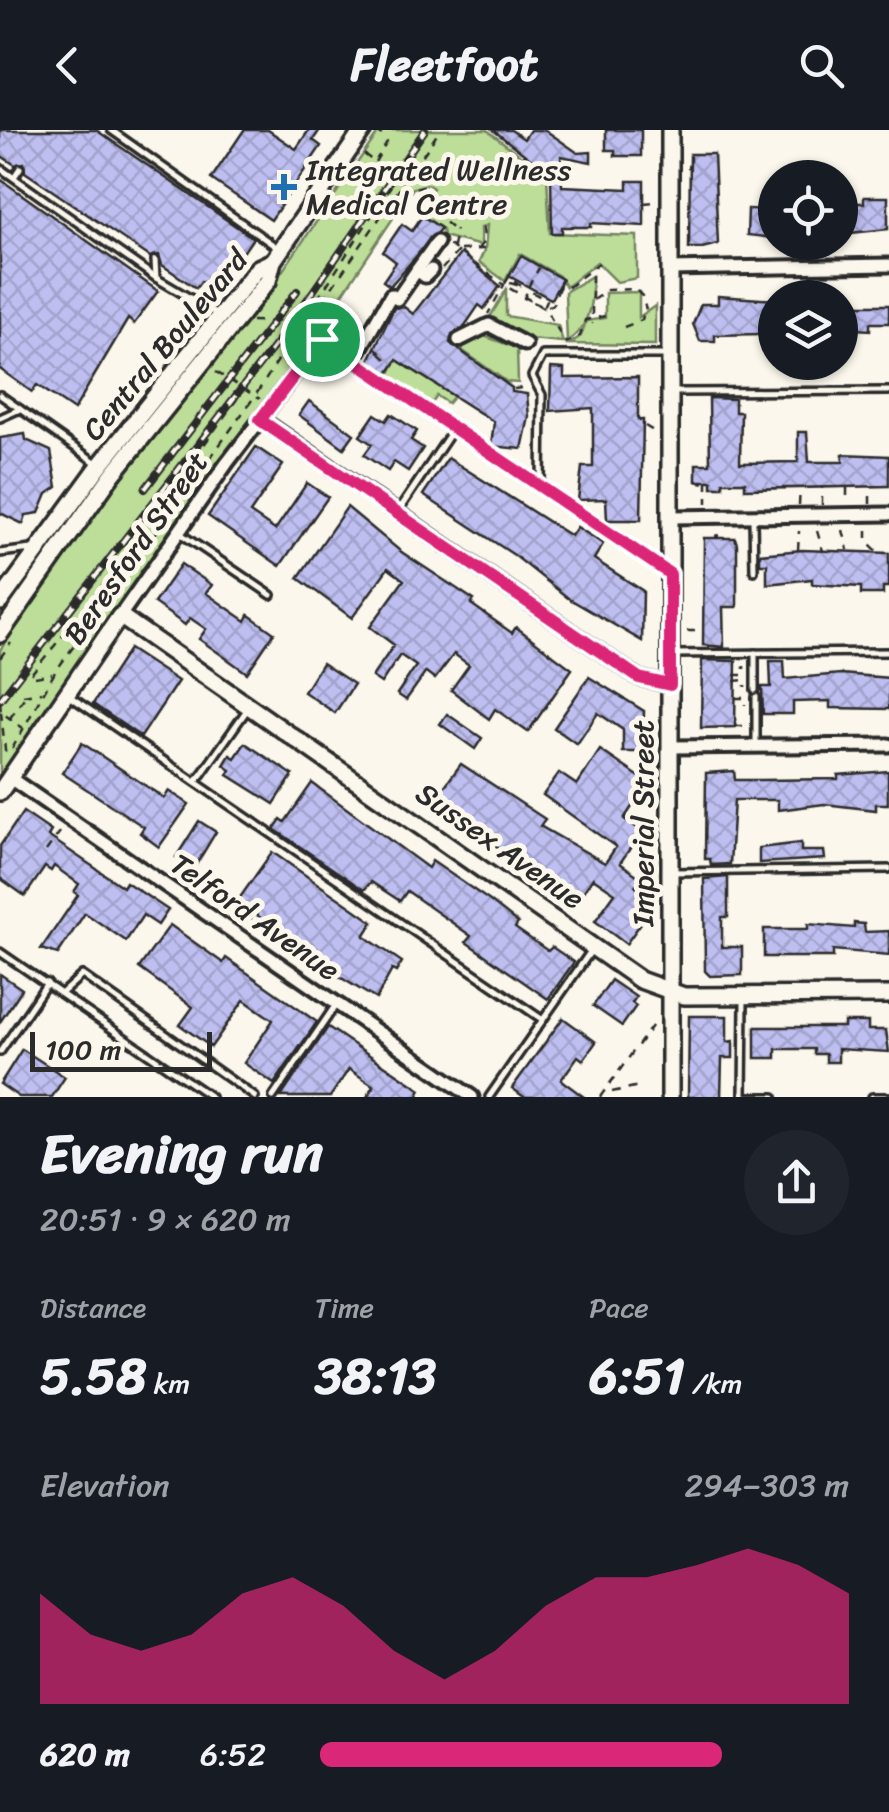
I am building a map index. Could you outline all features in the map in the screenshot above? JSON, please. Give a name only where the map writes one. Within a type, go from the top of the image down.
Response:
[{"type":"street","name":"Imperial Street","points":[[670,130],[670,1097]]},
{"type":"street","name":"Central Boulevard","points":[[0,602],[37,549],[242,323],[268,281],[277,256],[364,132]]},
{"type":"street","points":[[357,354],[392,296],[397,299],[424,270],[437,242]]},
{"type":"street","name":"Central Boulevard","points":[[7,636],[106,470],[258,268],[277,256]]},
{"type":"street","points":[[670,269],[889,266]]},
{"type":"street","points":[[459,340],[489,325],[524,344]]},
{"type":"street","name":"Beresford Street","points":[[4,779],[68,695],[318,337]]},
{"type":"street","points":[[260,420],[639,678],[670,685]]},
{"type":"street","points":[[670,516],[889,514]]},
{"type":"street","name":"Sussex Avenue","points":[[120,616],[640,980],[684,996],[889,995]]},
{"type":"street","points":[[670,748],[889,745]]},
{"type":"street","name":"Telford Avenue","points":[[4,779],[472,1097]]},
{"type":"lane","points":[[110,130],[277,256]]},
{"type":"lane","points":[[0,168],[156,278],[220,316],[242,323]]},
{"type":"lane","points":[[14,177],[20,168]]},
{"type":"lane","points":[[155,260],[156,278]]},
{"type":"lane","points":[[318,337],[670,574]]},
{"type":"lane","points":[[540,487],[542,395],[532,376],[542,355],[670,356]]},
{"type":"lane","points":[[670,392],[889,391]]},
{"type":"lane","points":[[0,395],[106,470]]},
{"type":"lane","points":[[0,418],[20,409]]},
{"type":"lane","points":[[397,512],[454,428]]},
{"type":"lane","points":[[753,516],[754,571]]},
{"type":"lane","points":[[179,533],[271,595]]},
{"type":"lane","points":[[0,553],[37,549]]},
{"type":"lane","points":[[670,654],[889,652]]},
{"type":"lane","points":[[755,653],[756,747]]},
{"type":"lane","points":[[68,695],[543,1020]]},
{"type":"lane","points":[[196,782],[250,706]]},
{"type":"lane","points":[[670,872],[889,869]]},
{"type":"lane","points":[[489,1097],[594,946]]},
{"type":"lane","points":[[0,952],[212,1097]]},
{"type":"lane","points":[[62,993],[82,974],[255,1097]]},
{"type":"lane","points":[[0,1052],[46,982]]},
{"type":"lane","points":[[744,996],[742,1097],[774,1097]]},
{"type":"lane","points":[[273,1097],[337,1004]]},
{"type":"lane","points":[[872,1097],[889,1097]]},
{"type":"path","points":[[6,759],[54,674],[255,396],[427,130]]},
{"type":"path","points":[[318,337],[322,302],[440,130]]},
{"type":"path","points":[[364,132],[387,142],[375,162]]},
{"type":"path","points":[[364,154],[413,190],[430,185]]},
{"type":"path","points":[[644,203],[656,202]]},
{"type":"path","points":[[434,212],[456,230],[452,247]]},
{"type":"path","points":[[478,249],[483,246],[484,224]]},
{"type":"path","points":[[459,250],[486,250]]},
{"type":"path","points":[[424,270],[446,269],[459,250]]},
{"type":"path","points":[[459,250],[507,281],[521,298],[544,308],[553,304],[561,280]]},
{"type":"path","points":[[559,287],[566,290],[591,274],[599,263]]},
{"type":"path","points":[[521,298],[537,268]]},
{"type":"path","points":[[591,274],[591,319]]},
{"type":"path","points":[[489,325],[486,317],[507,281]]},
{"type":"path","points":[[593,300],[607,290],[634,289],[642,296],[645,311],[642,320],[624,327]]},
{"type":"path","points":[[544,308],[547,300],[528,290],[524,298],[544,308],[566,343],[589,334]]},
{"type":"path","points":[[638,315],[656,303]]},
{"type":"path","points":[[580,336],[585,320],[605,316]]},
{"type":"path","points":[[242,323],[300,323],[318,337]]},
{"type":"path","points":[[54,674],[34,675],[292,323]]},
{"type":"path","points":[[365,341],[392,364]]},
{"type":"path","points":[[209,374],[212,370],[261,400]]},
{"type":"path","points":[[514,389],[523,388]]},
{"type":"path","points":[[644,426],[657,432]]},
{"type":"path","points":[[696,482],[707,482],[707,505]]},
{"type":"path","points":[[822,486],[822,506]]},
{"type":"path","points":[[799,506],[800,487]]},
{"type":"path","points":[[847,488],[848,506]]},
{"type":"path","points":[[870,488],[870,506]]},
{"type":"path","points":[[817,530],[823,552]]},
{"type":"path","points":[[843,530],[848,547],[856,550]]},
{"type":"path","points":[[866,530],[867,541],[878,552]]},
{"type":"path","points":[[798,550],[799,531]]},
{"type":"path","points":[[687,631],[703,631]]},
{"type":"path","points":[[0,658],[7,636]]},
{"type":"path","points":[[744,666],[744,675],[734,678],[745,680],[745,688]]},
{"type":"path","points":[[10,718],[24,695],[44,692]]},
{"type":"path","points":[[735,698],[745,698],[745,704]]},
{"type":"path","points":[[0,702],[6,759],[4,779]]},
{"type":"path","points":[[0,713],[23,728]]},
{"type":"path","points":[[736,726],[745,726],[744,721]]},
{"type":"path","points":[[46,851],[60,832]]},
{"type":"path","points":[[600,1097],[655,1022]]},
{"type":"path","points":[[612,1092],[639,1086]]},
{"type":"green space","points":[[380,130],[487,130],[547,176],[550,233],[637,236],[637,278],[617,282],[597,262],[566,287],[559,276],[520,254],[505,281],[479,262],[485,249],[487,225],[481,228],[481,246],[443,236],[442,229],[417,211],[433,188],[427,184],[413,188],[320,328],[321,335],[301,351],[262,412],[221,458],[0,779],[0,650],[106,498],[249,319]]},
{"type":"green space","points":[[592,276],[591,304],[585,321],[567,341],[565,292]]},
{"type":"green space","points":[[506,290],[506,316],[558,325],[563,342],[530,339],[490,317]]},
{"type":"green space","points":[[639,292],[639,317],[655,306],[655,345],[569,344],[581,336],[586,321],[605,318],[605,293]]},
{"type":"green space","points":[[484,336],[517,348],[518,383],[507,382],[463,351],[462,345]]},
{"type":"green space","points":[[386,353],[454,396],[448,403],[437,396],[430,406],[388,377],[395,363]]},
{"type":"building","points":[[0,130],[96,130],[253,238],[218,289],[201,281],[196,288],[162,265],[159,255],[150,257],[25,172],[24,163],[15,165],[0,155]]},
{"type":"building","points":[[244,130],[268,130],[296,149],[309,130],[320,130],[313,140],[321,146],[271,220],[211,179]]},
{"type":"building","points":[[493,130],[511,130],[524,139],[530,130],[545,130],[578,153],[591,152],[591,162],[561,156],[562,186],[628,189],[628,181],[644,181],[644,226],[591,223],[591,227],[562,227],[562,233],[552,233],[551,175]]},
{"type":"building","points":[[606,130],[641,130],[641,156],[615,156],[615,150],[606,150]]},
{"type":"building","points":[[690,154],[714,154],[718,244],[702,248],[689,248]]},
{"type":"building","points":[[0,179],[158,291],[134,324],[128,319],[74,410],[37,385],[32,392],[0,369]]},
{"type":"building","points":[[864,197],[888,197],[888,229],[858,232],[858,203],[864,203]]},
{"type":"building","points":[[748,209],[758,209],[758,236],[747,235]]},
{"type":"building","points":[[422,216],[441,228],[390,286],[383,281],[396,262],[383,252],[402,224],[412,231]]},
{"type":"building","points":[[461,253],[500,286],[484,309],[479,305],[464,327],[452,334],[450,343],[512,388],[512,392],[527,394],[529,417],[522,449],[491,446],[494,422],[397,360],[387,375],[368,362],[394,308],[403,306],[413,314]]},
{"type":"building","points":[[521,256],[562,279],[551,299],[509,276]]},
{"type":"building","points":[[718,296],[758,299],[758,334],[715,335],[715,341],[700,341],[693,324],[701,304],[718,304]]},
{"type":"building","points":[[858,305],[889,305],[889,323],[870,323],[870,330],[858,329]]},
{"type":"building","points":[[551,368],[564,369],[564,378],[638,377],[638,420],[643,420],[641,520],[607,520],[606,499],[578,500],[582,467],[593,467],[593,408],[550,411]]},
{"type":"building","points":[[709,398],[735,399],[735,412],[741,412],[740,463],[798,462],[798,432],[807,432],[809,462],[843,462],[843,454],[889,456],[889,486],[745,489],[745,482],[723,482],[723,487],[712,487],[712,481],[696,481],[696,464],[710,464]]},
{"type":"building","points":[[309,401],[354,434],[344,448],[299,415]]},
{"type":"building","points":[[375,414],[386,421],[391,414],[417,431],[411,440],[423,448],[408,471],[394,462],[388,471],[364,455],[372,444],[360,436]]},
{"type":"building","points":[[25,434],[26,440],[51,451],[57,487],[47,494],[39,513],[26,515],[23,524],[0,513],[0,438]]},
{"type":"building","points":[[256,447],[283,465],[250,513],[275,530],[307,483],[328,497],[280,566],[208,516]]},
{"type":"building","points":[[448,458],[571,536],[577,527],[603,544],[594,559],[643,591],[642,641],[568,598],[514,555],[423,495]]},
{"type":"building","points":[[347,507],[400,551],[474,600],[471,604],[512,633],[516,627],[572,669],[528,732],[495,709],[489,719],[451,690],[469,665],[454,654],[435,679],[426,672],[406,700],[397,694],[416,666],[400,655],[381,683],[372,677],[394,645],[370,627],[404,580],[388,568],[352,618],[298,578]]},
{"type":"building","points":[[704,538],[735,538],[737,544],[737,607],[723,607],[724,647],[703,645]]},
{"type":"building","points":[[802,550],[889,553],[889,587],[883,587],[883,594],[861,594],[861,587],[812,584],[812,579],[767,584],[767,564],[760,564],[760,554]]},
{"type":"building","points":[[181,564],[212,585],[206,593],[246,621],[249,615],[274,633],[247,673],[199,639],[206,629],[190,618],[185,625],[154,603]]},
{"type":"building","points":[[129,649],[178,681],[141,737],[93,704]]},
{"type":"building","points":[[702,660],[736,661],[735,727],[701,728]]},
{"type":"building","points":[[770,661],[784,661],[785,679],[841,674],[889,678],[889,709],[830,708],[830,701],[793,702],[793,714],[763,714],[762,687],[771,687]]},
{"type":"building","points":[[322,663],[354,684],[335,713],[304,692]]},
{"type":"building","points":[[589,677],[644,711],[643,752],[623,752],[623,730],[598,713],[577,744],[554,728]]},
{"type":"building","points":[[447,714],[482,738],[475,749],[440,724]]},
{"type":"building","points":[[82,743],[164,798],[169,791],[189,804],[159,847],[140,833],[144,827],[62,773]]},
{"type":"building","points":[[245,743],[293,775],[274,804],[228,775],[231,770],[224,765],[230,755],[235,758]]},
{"type":"building","points":[[600,750],[644,780],[624,819],[642,831],[620,863],[641,878],[635,886],[645,897],[631,916],[641,923],[626,944],[595,921],[615,893],[593,878],[577,901],[522,866],[495,845],[497,841],[457,813],[454,817],[433,802],[461,764],[545,819],[540,826],[605,863],[616,847],[543,795],[559,773],[577,785]]},
{"type":"building","points":[[734,771],[735,780],[761,780],[838,779],[838,775],[888,771],[888,804],[876,804],[876,810],[824,804],[778,810],[778,800],[734,800],[730,864],[711,865],[710,859],[705,859],[706,773]]},
{"type":"building","points":[[312,783],[428,868],[432,861],[490,901],[518,923],[515,928],[548,951],[552,947],[574,962],[548,999],[466,942],[471,936],[407,891],[400,901],[371,882],[364,890],[274,829],[281,819],[285,822]]},
{"type":"building","points":[[23,812],[51,831],[48,836],[123,887],[126,882],[168,910],[158,925],[143,915],[126,941],[85,913],[58,954],[41,949],[78,895],[74,892],[79,884],[54,866],[51,871],[45,867],[25,896],[0,878],[0,846]]},
{"type":"building","points":[[199,821],[216,832],[194,868],[176,857]]},
{"type":"building","points":[[801,843],[801,851],[824,851],[825,859],[759,863],[759,848]]},
{"type":"building","points":[[272,852],[373,922],[364,936],[402,962],[396,972],[392,970],[376,999],[322,966],[324,963],[254,913],[251,918],[234,906]]},
{"type":"building","points":[[728,877],[728,917],[722,917],[722,947],[742,947],[742,975],[710,976],[705,971],[704,879]]},
{"type":"building","points":[[854,923],[864,924],[865,932],[889,931],[889,955],[833,950],[833,957],[764,957],[764,929],[808,929],[808,924],[854,928]]},
{"type":"building","points":[[170,925],[223,963],[226,958],[317,1022],[274,1084],[244,1063],[273,1020],[244,1000],[211,1047],[180,1025],[193,1007],[139,968]]},
{"type":"building","points":[[0,974],[22,989],[0,1022]]},
{"type":"building","points":[[611,980],[636,997],[632,1003],[636,1006],[622,1026],[593,1006]]},
{"type":"building","points":[[689,1016],[727,1016],[727,1042],[733,1041],[733,1058],[722,1058],[721,1097],[688,1097]]},
{"type":"building","points":[[563,1018],[596,1042],[583,1060],[578,1056],[561,1080],[584,1097],[524,1097],[512,1088]]},
{"type":"building","points":[[844,1022],[868,1022],[868,1030],[886,1030],[889,1052],[838,1049],[838,1062],[826,1062],[826,1054],[814,1054],[814,1049],[776,1049],[776,1058],[755,1058],[755,1027],[844,1027]]},
{"type":"building","points":[[328,1027],[421,1090],[417,1097],[367,1097],[374,1086],[349,1069],[330,1097],[281,1097]]},
{"type":"building","points":[[22,1049],[65,1077],[52,1097],[19,1097],[0,1084]]},
{"type":"railway","points":[[0,700],[282,336],[425,130]]},
{"type":"railway","points":[[145,489],[297,291]]},
{"type":"place","name":"Integrated Wellness Medical Centre","points":[[284,187]]},
{"type":"route","points":[[322,339],[623,547],[670,574],[670,685],[656,685],[639,678],[260,420],[322,339]]}]
